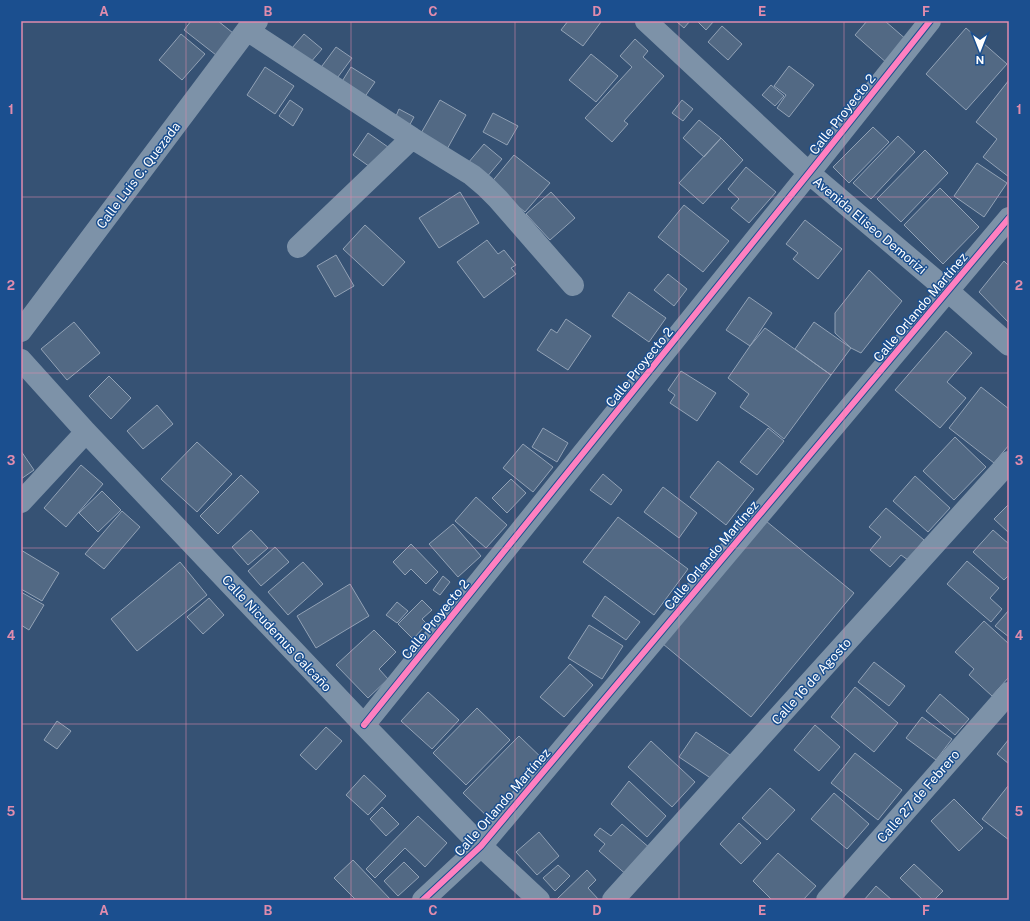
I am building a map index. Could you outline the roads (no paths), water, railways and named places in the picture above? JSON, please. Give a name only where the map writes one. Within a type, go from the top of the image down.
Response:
[{"type":"street","name":"Avenida Eliseo Demorizi","points":[[646,21],[809,173],[1009,345]]},
{"type":"street","name":"Calle Proyecto 2","points":[[364,725],[930,21]]},
{"type":"street","points":[[252,25],[412,138],[472,176],[485,186],[498,198],[573,285]]},
{"type":"street","name":"Calle Luis C. Quezada","points":[[21,331],[252,25]]},
{"type":"street","points":[[298,247],[412,138]]},
{"type":"street","name":"Calle Orlando Martínez","points":[[423,900],[481,846],[1009,218]]},
{"type":"street","name":"Calle Nicudemus Calcaño","points":[[21,360],[86,432],[364,725],[481,846],[539,900]]},
{"type":"street","points":[[21,502],[86,432]]},
{"type":"street","name":"Calle 16 de Agosto","points":[[612,900],[1009,462]]},
{"type":"street","name":"Calle 27 de Febrero","points":[[827,900],[1009,693]]}]
